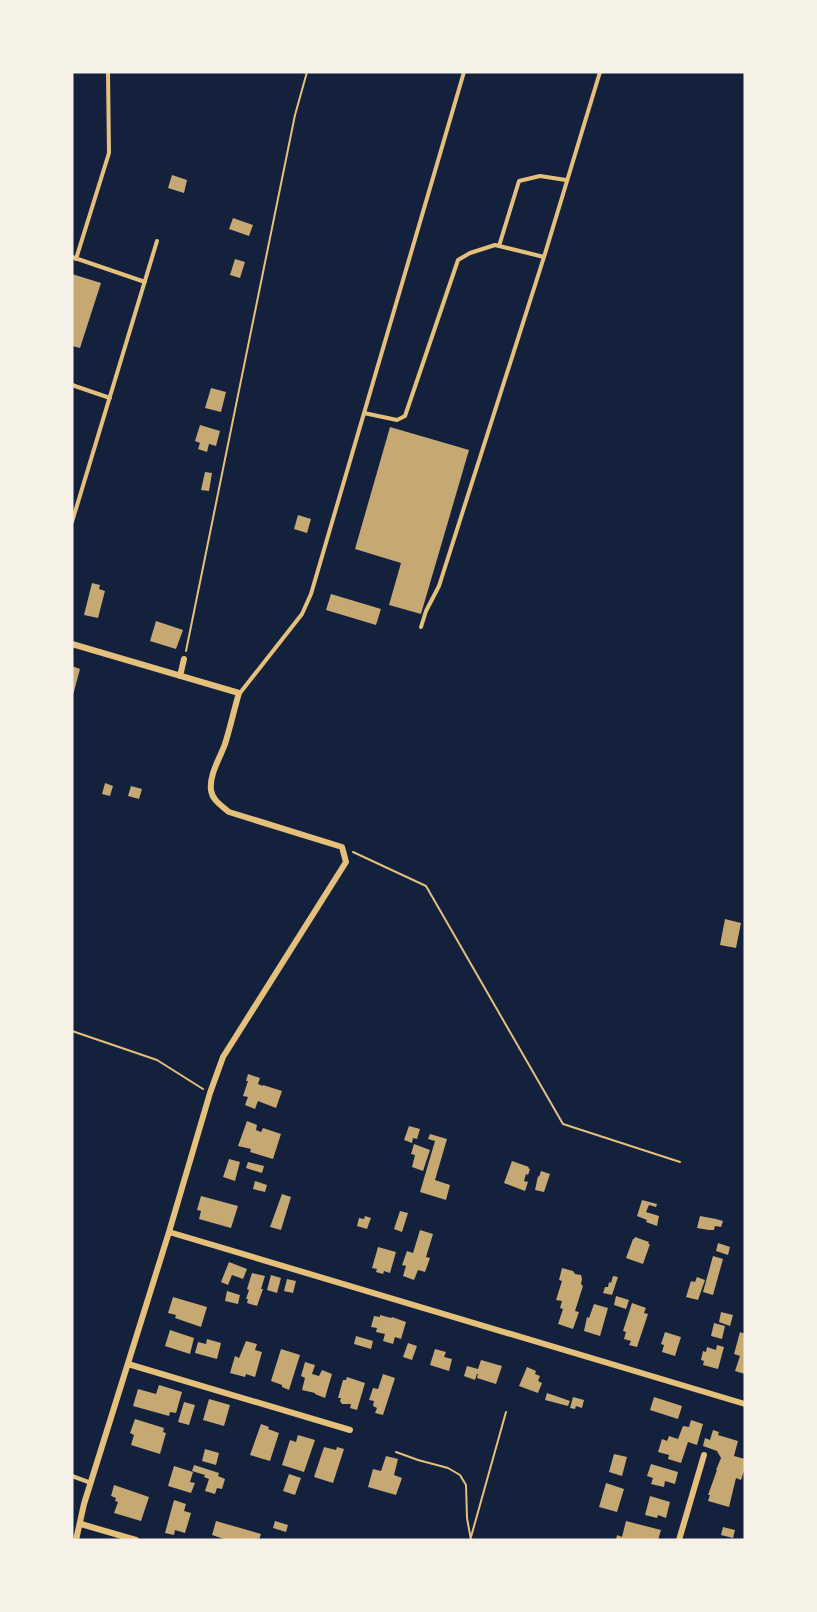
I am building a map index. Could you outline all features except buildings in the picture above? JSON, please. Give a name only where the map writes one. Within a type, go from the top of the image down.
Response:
[{"type":"street","points":[[72,644],[239,693],[214,772],[210,788],[213,796],[229,812],[342,848],[345,862],[223,1057],[84,1504],[76,1540]]},
{"type":"street","points":[[180,676],[184,659]]},
{"type":"street","points":[[169,1232],[745,1404]]},
{"type":"street","points":[[128,1364],[350,1430]]},
{"type":"street","points":[[679,1540],[704,1455]]},
{"type":"street","points":[[81,1524],[136,1540]]},
{"type":"lane","points":[[108,72],[109,153],[74,258],[145,282]]},
{"type":"lane","points":[[239,693],[302,615],[311,594],[464,72]]},
{"type":"lane","points":[[421,627],[426,611],[439,586],[544,257],[600,72]]},
{"type":"lane","points":[[499,246],[519,181],[540,176],[566,180]]},
{"type":"lane","points":[[72,522],[157,241]]},
{"type":"lane","points":[[364,413],[397,420],[405,416],[458,261],[470,253],[495,245],[544,257]]},
{"type":"lane","points":[[72,385],[110,398]]},
{"type":"lane","points":[[72,1476],[91,1483]]},
{"type":"path","points":[[184,659],[295,115],[307,72]]},
{"type":"path","points":[[342,848],[426,886],[563,1124],[680,1162]]},
{"type":"path","points":[[72,1031],[157,1060],[210,1093]]},
{"type":"path","points":[[396,1452],[448,1468],[460,1475],[466,1485],[467,1518],[471,1540],[506,1412]]}]
